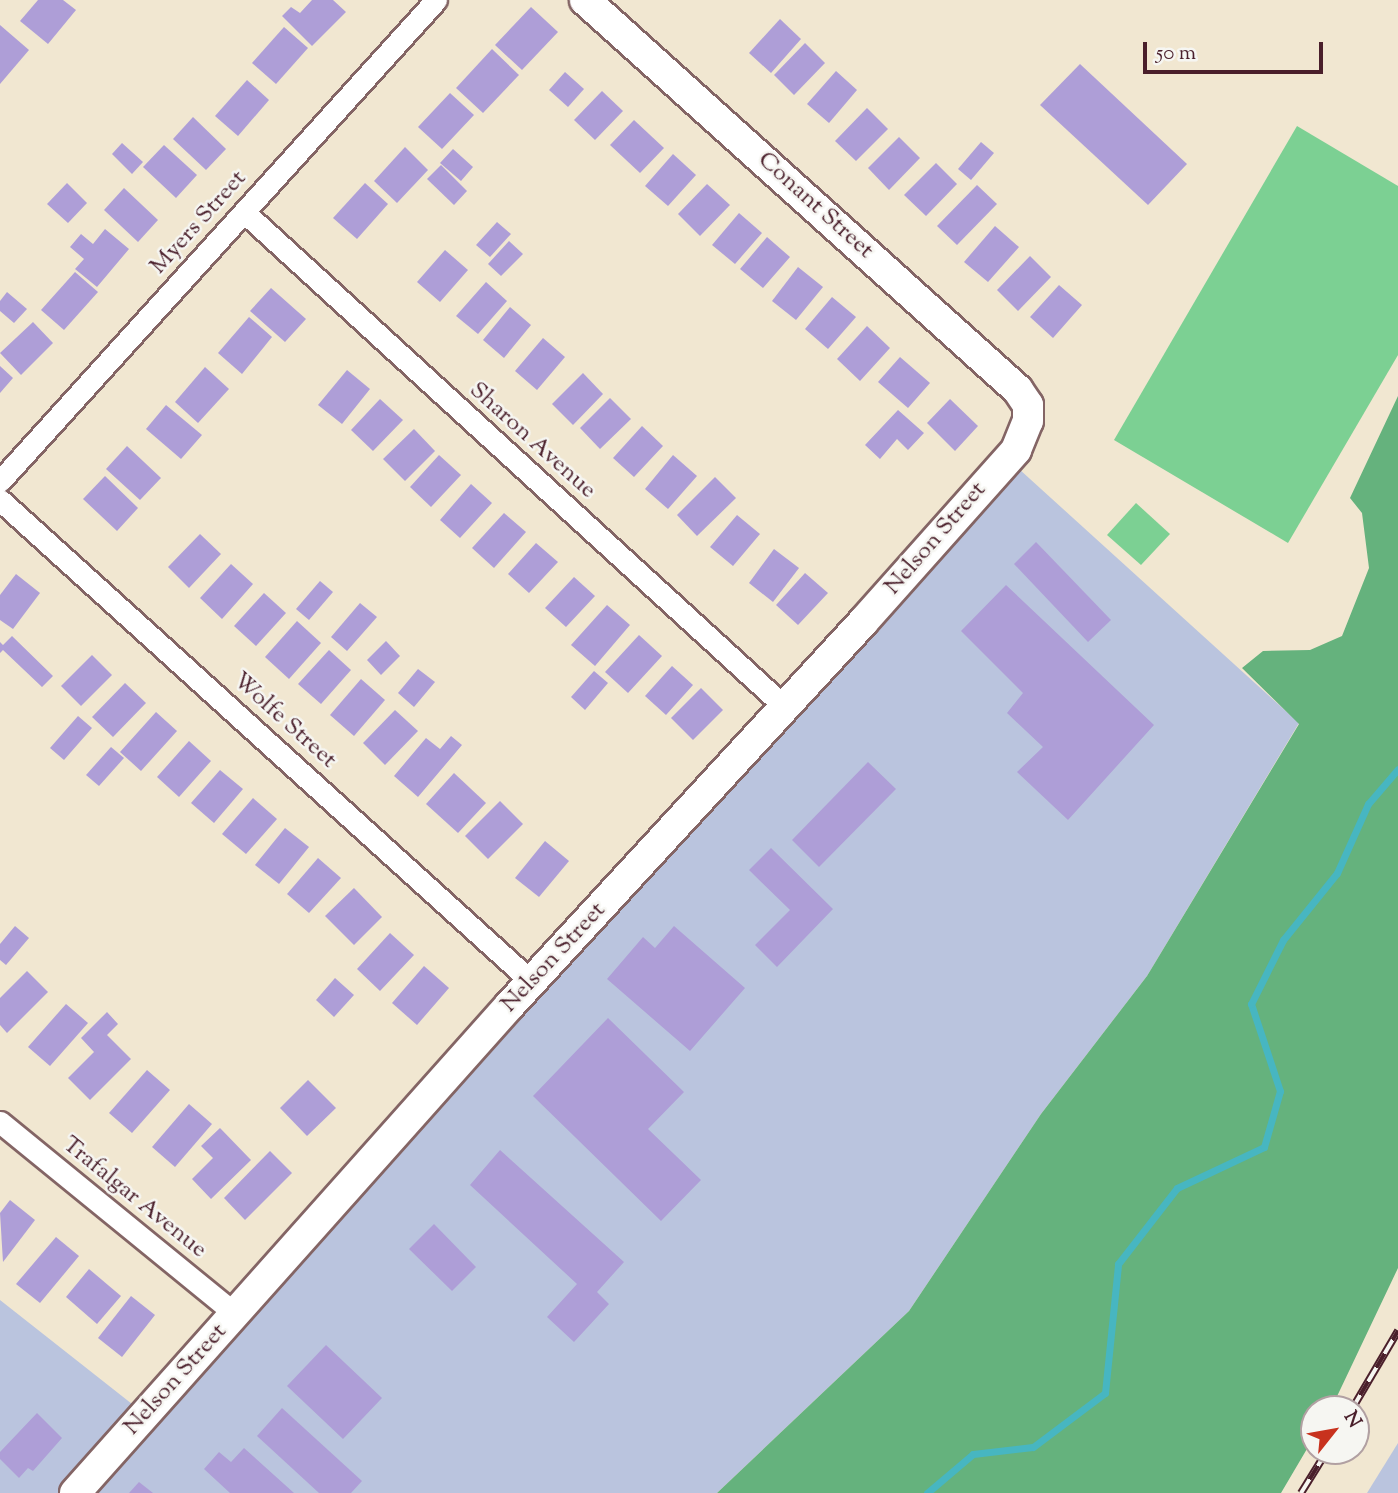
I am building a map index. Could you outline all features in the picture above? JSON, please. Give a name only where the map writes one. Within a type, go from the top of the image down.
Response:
[{"type":"street","name":"Myers Street","points":[[0,481],[436,0]]},
{"type":"street","name":"Conant Street","points":[[585,0],[1018,390],[1028,405],[1028,421]]},
{"type":"street","name":"Sharon Avenue","points":[[244,212],[785,707]]},
{"type":"street","name":"Nelson Street","points":[[75,1493],[532,982],[1016,450],[1028,421]]},
{"type":"street","name":"Wolfe Street","points":[[0,500],[532,982]]},
{"type":"street","name":"Trafalgar Avenue","points":[[0,1122],[235,1314]]},
{"type":"shaded area","points":[[1019,469],[1299,723],[1147,976],[1041,1114],[909,1311],[717,1493],[0,1493],[0,1300],[146,1415]]},
{"type":"shaded area","points":[[1398,1443],[1398,1493],[1367,1493]]},
{"type":"green space","points":[[1297,126],[1398,186],[1398,355],[1288,543],[1114,440]]},
{"type":"green space","points":[[1398,396],[1398,1268],[1338,1395],[1300,1395],[1300,1461],[1281,1493],[717,1493],[909,1311],[1041,1114],[1147,976],[1299,724],[1242,668],[1263,651],[1310,650],[1342,636],[1369,568],[1362,513],[1350,498]]},
{"type":"green space","points":[[1136,503],[1170,534],[1141,565],[1107,535]]},
{"type":"building","points":[[38,0],[63,0],[76,10],[48,44],[20,21]]},
{"type":"building","points":[[312,0],[333,0],[346,12],[312,46],[282,16],[291,7],[300,13]]},
{"type":"building","points":[[531,7],[558,32],[522,70],[495,45]]},
{"type":"building","points":[[780,19],[801,39],[771,73],[749,53]]},
{"type":"building","points":[[0,25],[29,50],[0,84]]},
{"type":"building","points":[[284,27],[308,48],[276,84],[252,63]]},
{"type":"building","points":[[805,43],[825,63],[794,95],[774,75]]},
{"type":"building","points":[[492,49],[519,75],[483,113],[456,88]]},
{"type":"building","points":[[1080,64],[1187,164],[1148,205],[1040,105]]},
{"type":"building","points":[[836,71],[857,90],[829,123],[807,104]]},
{"type":"building","points":[[565,72],[584,89],[568,107],[549,90]]},
{"type":"building","points":[[247,80],[269,100],[238,136],[215,116]]},
{"type":"building","points":[[602,91],[623,111],[595,140],[574,120]]},
{"type":"building","points":[[450,93],[474,115],[442,149],[418,127]]},
{"type":"building","points":[[867,108],[888,129],[856,161],[835,141]]},
{"type":"building","points":[[193,117],[226,149],[206,170],[173,139]]},
{"type":"building","points":[[634,120],[664,148],[640,173],[610,145]]},
{"type":"building","points":[[899,137],[920,158],[889,190],[868,168]]},
{"type":"building","points":[[981,142],[994,153],[971,180],[958,169]]},
{"type":"building","points":[[122,143],[143,162],[132,174],[112,154]]},
{"type":"building","points":[[164,145],[197,175],[176,198],[143,167]]},
{"type":"building","points":[[405,147],[428,170],[397,203],[374,181]]},
{"type":"building","points":[[453,149],[473,167],[461,181],[440,163]]},
{"type":"building","points":[[673,154],[696,175],[668,206],[645,186]]},
{"type":"building","points":[[936,163],[957,184],[926,216],[904,195]]},
{"type":"building","points":[[441,165],[467,191],[454,205],[427,179]]},
{"type":"building","points":[[67,183],[87,203],[68,223],[47,204]]},
{"type":"building","points":[[365,183],[388,204],[357,239],[333,218]]},
{"type":"building","points":[[707,184],[730,205],[700,236],[678,214]]},
{"type":"building","points":[[977,185],[997,204],[957,245],[937,226]]},
{"type":"building","points":[[124,188],[158,220],[138,242],[104,210]]},
{"type":"building","points":[[739,213],[762,233],[735,264],[712,245]]},
{"type":"building","points":[[497,222],[511,234],[490,257],[476,245]]},
{"type":"building","points":[[995,226],[1019,247],[988,282],[964,262]]},
{"type":"building","points":[[105,229],[129,249],[97,287],[75,269],[84,259],[70,247],[81,234],[93,244]]},
{"type":"building","points":[[767,237],[790,257],[763,288],[740,269]]},
{"type":"building","points":[[509,241],[523,254],[501,276],[488,264]]},
{"type":"building","points":[[445,250],[468,270],[440,302],[417,282]]},
{"type":"building","points":[[1030,256],[1051,277],[1018,311],[997,290]]},
{"type":"building","points":[[798,267],[823,287],[796,320],[772,301]]},
{"type":"building","points":[[75,272],[98,292],[64,330],[41,310]]},
{"type":"building","points":[[486,282],[507,301],[478,334],[456,316]]},
{"type":"building","points":[[1059,285],[1082,305],[1053,338],[1030,317]]},
{"type":"building","points":[[271,288],[306,319],[285,342],[250,311]]},
{"type":"building","points":[[7,292],[27,309],[14,323],[0,311],[0,301]]},
{"type":"building","points":[[832,297],[856,317],[828,349],[805,329]]},
{"type":"building","points":[[510,307],[531,325],[504,358],[483,340]]},
{"type":"building","points":[[249,317],[272,337],[242,374],[218,353]]},
{"type":"building","points":[[33,322],[53,343],[21,375],[0,353]]},
{"type":"building","points":[[867,326],[890,348],[860,381],[837,359]]},
{"type":"building","points":[[543,338],[565,357],[537,390],[515,371]]},
{"type":"building","points":[[900,357],[930,383],[908,408],[878,382]]},
{"type":"building","points":[[0,366],[13,378],[0,393]]},
{"type":"building","points":[[205,367],[229,389],[198,423],[175,402]]},
{"type":"building","points":[[347,370],[370,389],[342,424],[318,405]]},
{"type":"building","points":[[583,373],[603,394],[573,425],[552,404]]},
{"type":"building","points":[[610,398],[631,419],[600,449],[580,428]]},
{"type":"building","points":[[380,399],[403,420],[373,451],[351,430]]},
{"type":"building","points":[[950,399],[978,426],[955,451],[927,423]]},
{"type":"building","points":[[166,405],[202,435],[181,459],[146,429]]},
{"type":"building","points":[[898,410],[924,433],[908,450],[897,439],[880,459],[865,445]]},
{"type":"building","points":[[642,426],[663,446],[634,477],[613,458]]},
{"type":"building","points":[[414,429],[435,451],[405,481],[383,459]]},
{"type":"building","points":[[127,446],[161,478],[140,500],[106,469]]},
{"type":"building","points":[[439,455],[461,475],[431,507],[410,487]]},
{"type":"building","points":[[673,455],[697,476],[668,509],[645,489]]},
{"type":"building","points":[[105,476],[138,508],[117,531],[83,499]]},
{"type":"building","points":[[715,477],[736,498],[697,536],[677,515]]},
{"type":"building","points":[[471,484],[492,503],[460,538],[440,520]]},
{"type":"building","points":[[504,513],[526,532],[494,568],[472,548]]},
{"type":"building","points":[[737,515],[760,534],[733,566],[710,547]]},
{"type":"building","points":[[200,534],[221,554],[189,588],[168,567]]},
{"type":"building","points":[[1036,542],[1111,620],[1088,642],[1014,564]]},
{"type":"building","points":[[536,543],[558,562],[529,593],[508,574]]},
{"type":"building","points":[[774,549],[799,568],[773,602],[749,583]]},
{"type":"building","points":[[231,564],[253,584],[222,619],[200,598]]},
{"type":"building","points":[[805,573],[828,593],[798,625],[776,605]]},
{"type":"building","points":[[16,574],[40,593],[13,629],[0,620],[0,595]]},
{"type":"building","points":[[574,577],[595,596],[566,627],[545,608]]},
{"type":"building","points":[[320,581],[333,592],[309,620],[296,609]]},
{"type":"building","points":[[1006,585],[1154,725],[1068,820],[1017,772],[1043,747],[1007,713],[1023,693],[961,631]]},
{"type":"building","points":[[264,593],[286,613],[256,646],[234,626]]},
{"type":"building","points":[[360,603],[377,617],[347,651],[331,637]]},
{"type":"building","points":[[607,605],[630,625],[595,666],[571,645]]},
{"type":"building","points":[[297,621],[321,643],[289,679],[265,657]]},
{"type":"building","points":[[639,635],[662,656],[628,693],[605,672]]},
{"type":"building","points":[[12,636],[53,676],[42,687],[3,650],[0,653],[0,642],[3,645]]},
{"type":"building","points":[[386,641],[400,656],[381,675],[367,660]]},
{"type":"building","points":[[329,650],[351,670],[321,704],[298,684]]},
{"type":"building","points":[[92,655],[112,675],[81,706],[61,686]]},
{"type":"building","points":[[672,666],[693,685],[666,715],[645,696]]},
{"type":"building","points":[[418,669],[435,682],[414,707],[398,693]]},
{"type":"building","points":[[594,671],[608,683],[585,710],[571,697]]},
{"type":"building","points":[[361,679],[385,700],[354,736],[330,715]]},
{"type":"building","points":[[125,683],[146,703],[113,737],[92,717]]},
{"type":"building","points":[[701,688],[723,710],[693,740],[671,718]]},
{"type":"building","points":[[395,710],[418,731],[385,765],[363,743]]},
{"type":"building","points":[[156,712],[177,731],[141,771],[120,752]]},
{"type":"building","points":[[78,716],[92,728],[64,760],[50,748]]},
{"type":"building","points":[[451,736],[462,745],[418,797],[394,776],[426,738],[440,749]]},
{"type":"building","points":[[189,741],[211,761],[179,797],[157,777]]},
{"type":"building","points":[[111,747],[124,758],[99,786],[86,775]]},
{"type":"building","points":[[868,762],[896,789],[819,867],[792,840]]},
{"type":"building","points":[[220,770],[243,789],[214,823],[191,803]]},
{"type":"building","points":[[454,773],[486,803],[458,833],[426,804]]},
{"type":"building","points":[[253,798],[277,819],[246,854],[222,834]]},
{"type":"building","points":[[500,801],[523,824],[488,859],[465,836]]},
{"type":"building","points":[[285,828],[309,847],[279,884],[255,865]]},
{"type":"building","points":[[545,841],[569,861],[539,897],[515,878]]},
{"type":"building","points":[[771,848],[833,909],[777,967],[755,945],[790,910],[749,870]]},
{"type":"building","points":[[318,858],[341,878],[309,913],[287,894]]},
{"type":"building","points":[[354,888],[382,917],[354,945],[325,916]]},
{"type":"building","points":[[15,926],[29,938],[6,965],[0,960],[0,944]]},
{"type":"building","points":[[674,926],[745,988],[690,1051],[607,979],[643,937],[655,948]]},
{"type":"building","points":[[390,933],[414,955],[380,991],[357,969]]},
{"type":"building","points":[[424,966],[449,988],[417,1025],[392,1003]]},
{"type":"building","points":[[27,971],[48,992],[7,1033],[0,1025],[0,998]]},
{"type":"building","points":[[335,978],[354,995],[334,1017],[316,1000]]},
{"type":"building","points":[[66,1004],[88,1023],[50,1066],[28,1047]]},
{"type":"building","points":[[107,1012],[118,1024],[107,1035],[131,1059],[90,1100],[68,1078],[94,1052],[81,1038]]},
{"type":"building","points":[[608,1018],[684,1092],[648,1129],[701,1180],[661,1221],[533,1096]]},
{"type":"building","points":[[147,1070],[170,1090],[132,1133],[109,1113]]},
{"type":"building","points":[[308,1080],[336,1108],[307,1136],[280,1108]]},
{"type":"building","points":[[189,1104],[212,1124],[175,1167],[152,1147]]},
{"type":"building","points":[[220,1128],[251,1160],[211,1199],[192,1179],[213,1158],[201,1146]]},
{"type":"building","points":[[500,1150],[624,1262],[597,1292],[609,1304],[574,1342],[547,1317],[577,1284],[470,1185]]},
{"type":"building","points":[[270,1151],[292,1173],[245,1220],[224,1198]]},
{"type":"building","points":[[10,1200],[35,1220],[3,1262],[0,1213]]},
{"type":"building","points":[[434,1224],[476,1267],[452,1291],[409,1249]]},
{"type":"building","points":[[56,1237],[79,1256],[40,1303],[16,1284]]},
{"type":"building","points":[[89,1269],[121,1296],[97,1324],[66,1297]]},
{"type":"building","points":[[131,1296],[155,1315],[122,1357],[98,1338]]},
{"type":"building","points":[[326,1345],[382,1398],[343,1439],[287,1386]]},
{"type":"building","points":[[282,1408],[362,1481],[351,1493],[319,1493],[257,1436]]},
{"type":"building","points":[[37,1413],[62,1438],[33,1471],[28,1468],[19,1478],[0,1459],[0,1452]]},
{"type":"building","points":[[244,1448],[294,1493],[230,1493],[204,1469],[219,1452],[231,1462]]},
{"type":"building","points":[[139,1482],[153,1493],[129,1493]]},
{"type":"waterway","points":[[927,1493],[973,1454],[1033,1447],[1105,1393],[1118,1264],[1177,1188],[1264,1147],[1280,1091],[1251,1004],[1283,940],[1337,873],[1368,804],[1398,769]]},
{"type":"railway","points":[[1360,1395],[1398,1331]]},
{"type":"railway","points":[[1301,1493],[1318,1465]]}]
